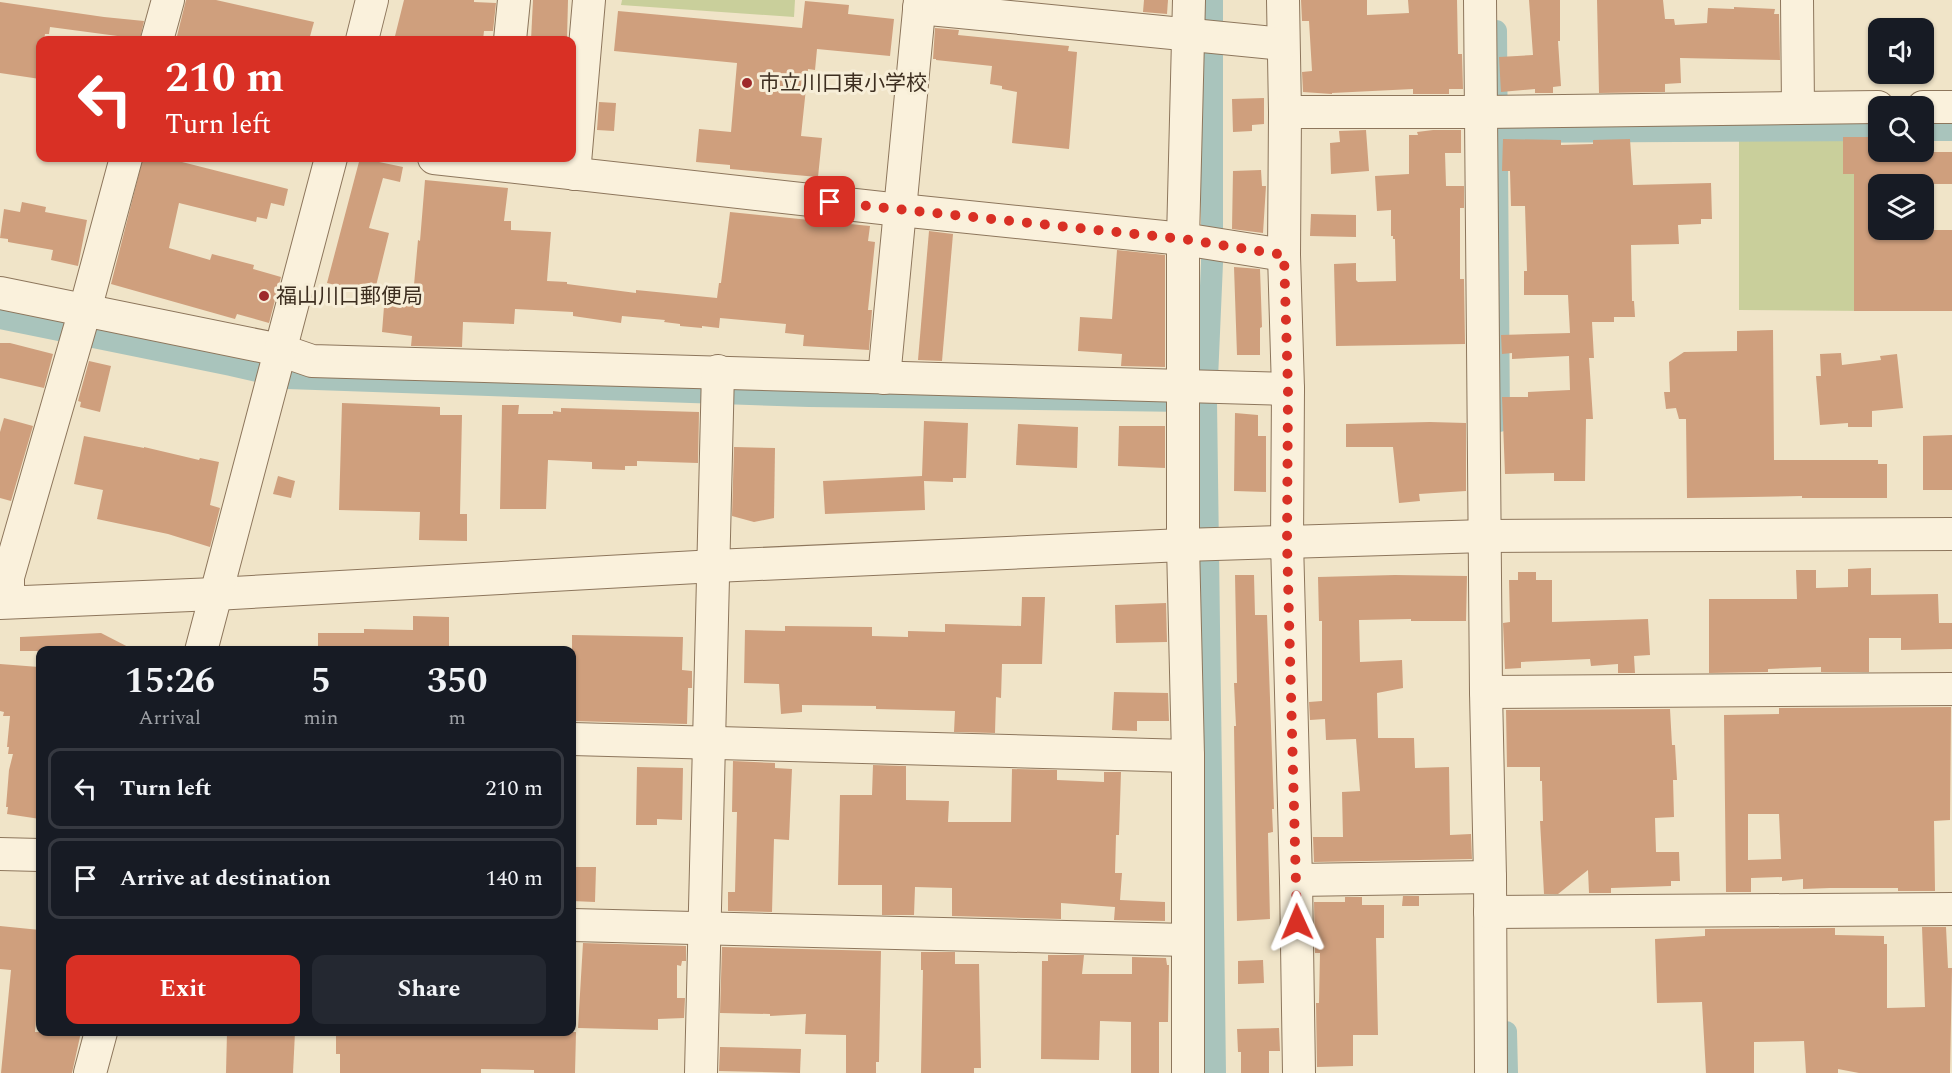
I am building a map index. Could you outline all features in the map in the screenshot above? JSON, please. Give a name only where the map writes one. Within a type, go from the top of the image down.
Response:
[{"type":"street","points":[[158,36],[168,0]]},
{"type":"street","points":[[363,36],[372,0]]},
{"type":"street","points":[[510,36],[514,0]]},
{"type":"street","points":[[576,151],[589,0]]},
{"type":"street","points":[[1188,1073],[1187,545],[1183,239],[1189,0]]},
{"type":"street","points":[[1283,0],[1284,255],[1288,389],[1287,542],[1299,1073]]},
{"type":"street","points":[[1480,0],[1491,1073]]},
{"type":"street","points":[[1797,0],[1798,108]]},
{"type":"street","points":[[884,378],[920,4],[1189,36],[1283,44]]},
{"type":"street","points":[[1285,112],[1868,107]]},
{"type":"street","points":[[1934,107],[1952,107]]},
{"type":"street","points":[[125,162],[8,578],[4,603],[215,594],[715,566],[1187,545],[1485,536],[1952,534]]},
{"type":"street","points":[[202,646],[331,162]]},
{"type":"street","points":[[504,162],[574,174],[1183,239],[1284,255]]},
{"type":"street","points":[[574,174],[575,162]]},
{"type":"street","points":[[0,293],[81,323],[276,363],[312,361],[718,371],[1185,394],[1230,387],[1288,389]]},
{"type":"street","points":[[701,1073],[718,371]]},
{"type":"street","points":[[1486,692],[1952,689]]},
{"type":"street","points":[[576,739],[1188,756]]},
{"type":"street","points":[[0,854],[36,855]]},
{"type":"street","points":[[1296,879],[1490,877]]},
{"type":"street","points":[[1490,912],[1952,909]]},
{"type":"street","points":[[576,925],[1187,940]]},
{"type":"street","points":[[90,1073],[100,1036]]},
{"type":"green space","points":[[622,0],[795,0],[794,17],[621,5]]},
{"type":"green space","points":[[1739,127],[1867,128],[1867,311],[1739,310]]},
{"type":"building","points":[[186,0],[216,0],[314,22],[310,36],[177,36]]},
{"type":"building","points":[[404,0],[474,0],[474,2],[496,3],[493,31],[484,31],[483,36],[395,36]]},
{"type":"building","points":[[533,0],[568,0],[567,36],[531,36]]},
{"type":"building","points":[[1144,0],[1168,0],[1167,14],[1143,12]]},
{"type":"building","points":[[1301,0],[1367,0],[1367,15],[1409,13],[1408,0],[1457,0],[1458,54],[1462,54],[1463,89],[1449,89],[1449,94],[1413,94],[1413,89],[1332,94],[1303,92],[1302,72],[1312,71],[1309,21],[1302,21]]},
{"type":"building","points":[[1529,0],[1560,0],[1560,41],[1558,41],[1561,86],[1553,87],[1553,93],[1535,93],[1535,89],[1501,92],[1499,57],[1533,55]]},
{"type":"building","points":[[1597,0],[1663,0],[1665,19],[1674,19],[1675,25],[1707,23],[1708,8],[1775,9],[1774,14],[1779,14],[1780,60],[1680,58],[1681,83],[1665,84],[1665,92],[1599,93]]},
{"type":"building","points":[[805,1],[849,5],[848,14],[894,19],[890,56],[817,49],[815,70],[808,69],[801,136],[822,138],[818,177],[730,169],[730,165],[696,162],[699,129],[731,132],[737,63],[614,51],[618,11],[802,28]]},
{"type":"building","points":[[0,2],[144,21],[141,36],[118,36],[50,27],[49,34],[36,36],[36,78],[0,73]]},
{"type":"building","points":[[935,28],[959,30],[958,35],[1069,46],[1068,51],[1077,52],[1069,149],[1012,143],[1017,92],[990,84],[992,66],[933,59]]},
{"type":"building","points":[[1264,98],[1264,124],[1252,125],[1252,131],[1233,132],[1232,99]]},
{"type":"building","points":[[599,102],[616,103],[614,131],[597,130]]},
{"type":"building","points":[[1366,130],[1369,171],[1331,174],[1330,143],[1340,142],[1339,131]]},
{"type":"building","points":[[1461,130],[1461,153],[1445,153],[1446,186],[1464,186],[1464,208],[1460,208],[1460,279],[1464,279],[1465,344],[1336,346],[1334,264],[1356,263],[1358,282],[1396,281],[1395,239],[1391,236],[1391,210],[1377,211],[1375,176],[1409,174],[1409,135],[1418,135],[1417,132]]},
{"type":"building","points":[[1843,137],[1868,137],[1868,162],[1934,162],[1934,152],[1952,152],[1952,184],[1934,184],[1934,174],[1868,174],[1868,240],[1934,240],[1934,230],[1952,230],[1952,311],[1854,311],[1854,174],[1843,174]]},
{"type":"building","points":[[1503,139],[1561,140],[1561,145],[1593,144],[1593,140],[1630,139],[1633,185],[1711,183],[1712,219],[1701,219],[1701,224],[1678,225],[1679,244],[1631,245],[1632,301],[1634,301],[1635,317],[1614,317],[1614,322],[1592,322],[1594,358],[1589,358],[1593,419],[1586,419],[1585,481],[1554,481],[1554,473],[1505,474],[1502,397],[1528,397],[1528,392],[1570,390],[1569,356],[1512,359],[1512,353],[1502,354],[1501,335],[1570,333],[1568,295],[1524,295],[1524,271],[1527,271],[1525,206],[1511,206],[1510,171],[1502,171]]},
{"type":"building","points":[[142,162],[182,162],[288,189],[284,206],[271,203],[267,219],[257,217],[256,222],[179,203],[169,248],[210,260],[212,254],[254,265],[253,269],[281,277],[269,323],[237,314],[235,319],[111,284]]},
{"type":"building","points":[[359,162],[379,162],[403,167],[400,182],[383,178],[369,228],[389,233],[374,294],[327,283]]},
{"type":"building","points":[[1261,170],[1262,186],[1266,186],[1263,233],[1232,229],[1233,171]]},
{"type":"building","points":[[425,180],[508,188],[504,221],[511,221],[511,230],[551,232],[547,281],[636,293],[636,290],[717,298],[730,212],[870,226],[868,241],[875,242],[868,310],[872,310],[869,350],[803,346],[804,335],[785,333],[786,324],[720,318],[719,328],[702,326],[702,328],[680,326],[680,324],[664,322],[665,320],[622,316],[621,323],[573,316],[573,312],[515,309],[514,324],[463,322],[462,347],[411,346],[412,336],[382,332],[385,294],[413,296]]},
{"type":"building","points":[[22,202],[46,207],[45,212],[87,220],[78,266],[51,260],[53,250],[8,242],[8,239],[0,238],[4,209],[20,212]]},
{"type":"building","points":[[1311,214],[1356,215],[1356,237],[1310,236]]},
{"type":"building","points":[[929,231],[953,234],[942,361],[918,360]]},
{"type":"building","points":[[1117,250],[1165,255],[1165,367],[1121,366],[1122,354],[1078,351],[1080,317],[1112,319]]},
{"type":"building","points":[[1234,267],[1260,269],[1262,327],[1260,328],[1260,355],[1237,355]]},
{"type":"building","points":[[1773,330],[1774,460],[1878,460],[1878,464],[1887,464],[1887,498],[1802,498],[1802,496],[1687,498],[1686,419],[1679,419],[1676,408],[1666,409],[1664,392],[1670,392],[1669,362],[1684,352],[1737,351],[1737,331]]},
{"type":"building","points":[[0,343],[10,343],[53,354],[44,388],[0,378]]},
{"type":"building","points":[[1841,353],[1842,365],[1881,360],[1880,356],[1897,354],[1903,408],[1872,411],[1872,427],[1848,427],[1848,423],[1820,425],[1816,376],[1821,376],[1820,354]]},
{"type":"building","points":[[89,361],[111,366],[100,412],[80,407],[81,402],[78,401]]},
{"type":"building","points":[[342,403],[440,407],[440,415],[462,415],[460,514],[467,514],[467,541],[419,540],[420,512],[339,510]]},
{"type":"building","points":[[502,405],[519,405],[518,414],[553,414],[553,411],[561,412],[561,408],[699,412],[698,463],[637,461],[637,466],[625,466],[625,470],[592,469],[592,462],[548,460],[546,509],[500,509]]},
{"type":"building","points":[[1235,413],[1258,415],[1258,436],[1266,436],[1266,492],[1234,491]]},
{"type":"building","points":[[4,418],[33,426],[11,501],[0,498],[0,432]]},
{"type":"building","points":[[924,421],[968,423],[966,478],[953,478],[953,482],[924,481],[925,510],[825,514],[823,481],[922,476]]},
{"type":"building","points":[[1466,423],[1466,491],[1419,494],[1420,501],[1399,503],[1393,447],[1346,447],[1346,424]]},
{"type":"building","points":[[1018,424],[1078,427],[1077,468],[1016,465]]},
{"type":"building","points":[[1119,426],[1165,426],[1165,468],[1118,466]]},
{"type":"building","points":[[1952,435],[1952,490],[1923,490],[1923,436]]},
{"type":"building","points":[[84,436],[199,460],[200,458],[219,462],[210,505],[220,508],[210,547],[168,534],[97,519],[103,490],[74,484]]},
{"type":"building","points":[[734,447],[775,448],[774,518],[754,522],[732,516]]},
{"type":"building","points":[[278,476],[295,481],[291,498],[273,494]]},
{"type":"building","points":[[1871,568],[1871,595],[1938,594],[1939,623],[1952,623],[1952,649],[1901,650],[1901,638],[1869,638],[1869,672],[1821,672],[1821,667],[1768,669],[1768,672],[1709,673],[1709,599],[1797,599],[1796,570],[1816,570],[1816,588],[1848,587],[1848,569]]},
{"type":"building","points":[[1518,572],[1536,572],[1536,580],[1552,580],[1552,622],[1648,619],[1650,655],[1634,656],[1635,673],[1618,673],[1618,664],[1591,666],[1590,659],[1521,662],[1521,668],[1505,669],[1503,623],[1510,622],[1509,580],[1518,580]]},
{"type":"building","points":[[1235,575],[1254,575],[1255,615],[1267,615],[1274,809],[1272,809],[1273,832],[1268,833],[1270,919],[1237,921],[1234,726],[1236,726],[1234,683],[1237,683]]},
{"type":"building","points":[[1467,576],[1466,621],[1359,620],[1360,662],[1402,660],[1403,688],[1377,693],[1378,738],[1414,738],[1415,768],[1449,767],[1450,835],[1471,834],[1472,859],[1314,862],[1313,837],[1343,837],[1342,792],[1360,791],[1356,739],[1326,740],[1325,719],[1310,720],[1309,702],[1322,701],[1322,621],[1319,621],[1318,577]]},
{"type":"building","points":[[1022,597],[1045,597],[1042,664],[1002,664],[1001,698],[996,697],[995,733],[954,732],[955,711],[876,709],[876,706],[802,705],[802,712],[781,714],[779,684],[744,683],[745,630],[785,631],[785,626],[872,627],[872,636],[908,637],[908,631],[945,632],[945,624],[1021,626]]},
{"type":"building","points":[[1166,603],[1167,642],[1116,643],[1115,605]]},
{"type":"building","points":[[413,616],[449,617],[449,646],[318,646],[318,633],[364,633],[364,629],[413,630]]},
{"type":"building","points":[[101,633],[126,646],[36,646],[36,651],[20,651],[20,637]]},
{"type":"building","points":[[572,635],[683,637],[682,670],[692,671],[692,688],[688,688],[687,724],[576,721],[576,646],[572,646]]},
{"type":"building","points":[[0,664],[36,667],[36,818],[7,814],[9,770],[13,754],[8,754],[9,747],[7,747],[10,716],[3,716],[4,712],[0,711]]},
{"type":"building","points":[[1114,692],[1168,693],[1169,721],[1137,721],[1137,731],[1112,730]]},
{"type":"building","points":[[1951,707],[1950,820],[1934,821],[1935,891],[1898,891],[1898,888],[1803,889],[1803,879],[1782,881],[1782,877],[1751,878],[1751,892],[1726,892],[1724,715],[1779,714],[1779,708]],"holes":[[[1748,814],[1779,814],[1781,859],[1748,860]]]},
{"type":"building","points":[[1670,709],[1677,780],[1673,780],[1674,817],[1655,818],[1656,852],[1679,852],[1680,881],[1671,881],[1671,886],[1611,888],[1611,893],[1589,893],[1588,870],[1558,894],[1544,894],[1540,767],[1507,767],[1506,710]]},
{"type":"building","points":[[733,761],[775,763],[775,768],[792,769],[789,840],[774,839],[772,912],[728,911],[728,892],[735,892],[737,812],[732,812]]},
{"type":"building","points":[[873,765],[906,766],[906,800],[949,801],[948,822],[1011,822],[1012,769],[1057,770],[1057,780],[1104,782],[1104,772],[1121,772],[1115,873],[1122,873],[1120,900],[1165,902],[1165,921],[1114,920],[1115,907],[1061,903],[1061,919],[952,916],[952,888],[915,887],[914,915],[882,915],[882,885],[838,885],[840,795],[872,795]]},
{"type":"building","points":[[637,767],[683,768],[682,820],[657,819],[657,825],[636,825]]},
{"type":"building","points":[[576,867],[596,867],[595,902],[576,901]]},
{"type":"building","points":[[1403,896],[1419,896],[1419,906],[1402,906]]},
{"type":"building","points":[[1345,897],[1362,897],[1362,905],[1384,905],[1384,938],[1376,938],[1378,1035],[1353,1035],[1353,1066],[1317,1067],[1316,1003],[1319,1003],[1320,953],[1315,953],[1314,902],[1345,902]]},
{"type":"building","points":[[0,926],[36,930],[36,1036],[80,1036],[72,1073],[1,1073],[11,970],[0,969]]},
{"type":"building","points":[[1922,927],[1946,927],[1948,968],[1952,968],[1950,1073],[1859,1073],[1838,1069],[1838,1073],[1806,1073],[1804,1041],[1754,1042],[1754,1073],[1706,1073],[1702,1002],[1657,1003],[1655,939],[1705,936],[1705,929],[1835,928],[1835,935],[1884,936],[1884,944],[1887,944],[1887,1008],[1925,1007]]},
{"type":"building","points":[[583,943],[686,946],[686,961],[682,961],[681,966],[677,965],[677,998],[685,998],[684,1018],[658,1019],[658,1030],[578,1028]]},
{"type":"building","points":[[722,947],[881,951],[879,1062],[876,1062],[876,1073],[846,1073],[846,1035],[805,1034],[806,1014],[770,1016],[770,1014],[720,1013]]},
{"type":"building","points":[[921,952],[955,952],[955,964],[979,964],[981,1068],[974,1068],[974,1073],[921,1073],[923,970],[921,970]]},
{"type":"building","points":[[1048,955],[1084,955],[1082,974],[1132,974],[1132,957],[1166,958],[1167,965],[1169,965],[1168,1022],[1159,1022],[1159,1073],[1131,1073],[1131,1022],[1100,1021],[1099,1060],[1041,1059],[1042,961],[1048,961]]},
{"type":"building","points":[[1263,960],[1264,983],[1238,984],[1238,961]]},
{"type":"building","points":[[1279,1028],[1280,1051],[1269,1051],[1269,1073],[1241,1073],[1241,1052],[1238,1052],[1237,1029]]},
{"type":"building","points":[[227,1036],[295,1036],[293,1073],[226,1073]]},
{"type":"building","points":[[336,1036],[576,1036],[575,1073],[481,1069],[481,1073],[340,1073],[340,1054],[336,1054]]},
{"type":"building","points":[[720,1047],[801,1049],[800,1073],[719,1071]]},
{"type":"waterway","points":[[1212,0],[1212,263],[1206,402],[1215,1073]]},
{"type":"waterway","points":[[1496,31],[1499,421]]},
{"type":"waterway","points":[[1498,132],[1868,130]]},
{"type":"waterway","points":[[1934,130],[1952,130]]},
{"type":"waterway","points":[[0,318],[287,378],[809,396],[1189,401]]},
{"type":"waterway","points":[[1506,1032],[1507,1073]]},
{"type":"place","name":"市立川口東小学校","points":[[747,83]]},
{"type":"place","name":"福山川口郵便局","points":[[264,296]]},
{"type":"route","points":[[830,202],[1183,239],[1284,255],[1288,389],[1287,542],[1297,922]]}]
